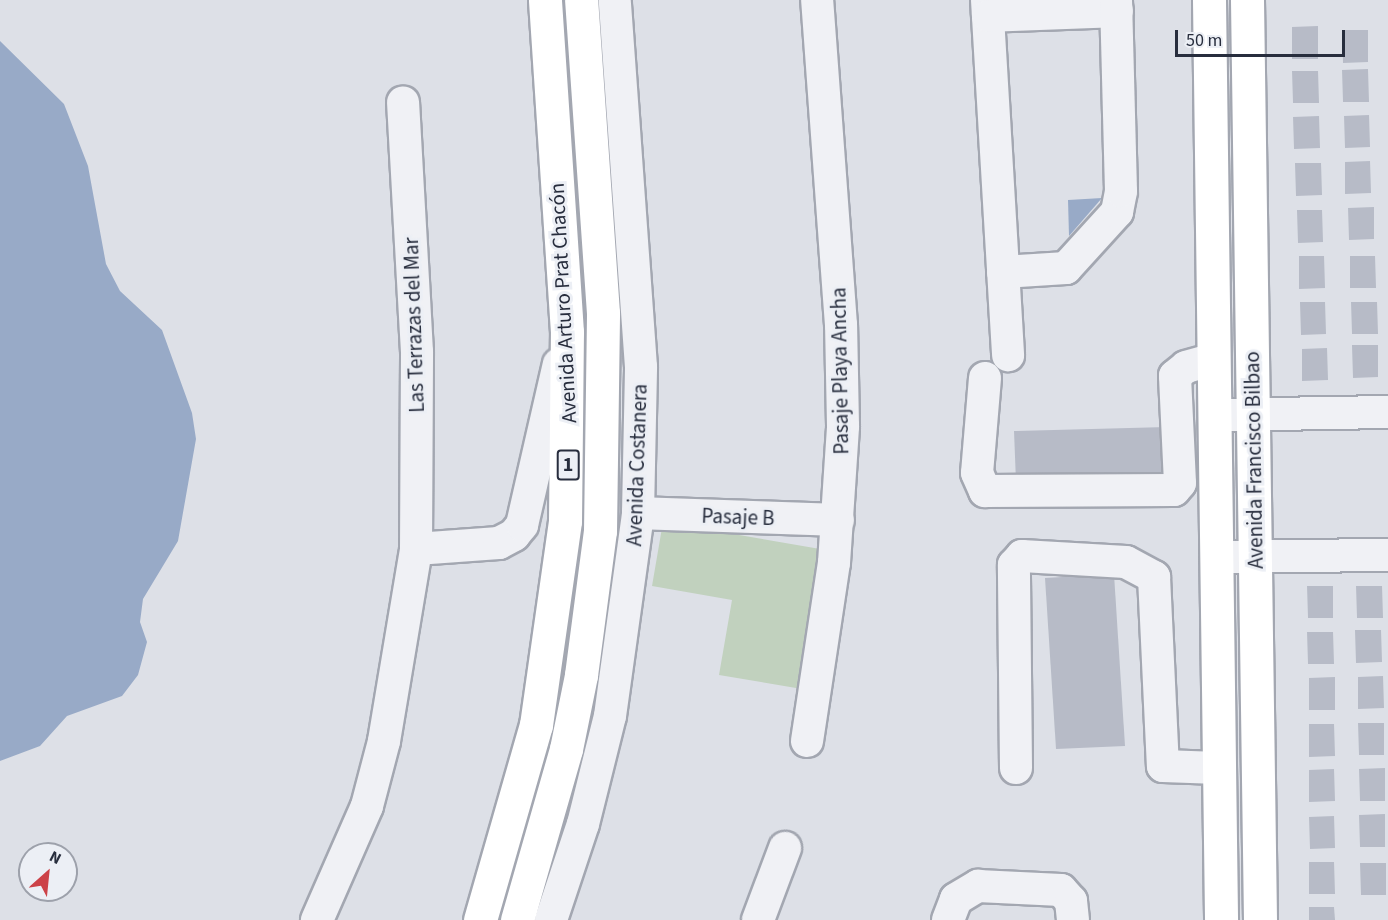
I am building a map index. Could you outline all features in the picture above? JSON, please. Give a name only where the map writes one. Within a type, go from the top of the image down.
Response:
[{"type":"main road","name":"Avenida Arturo Prat Chacón","points":[[480,920],[522,784],[549,657],[565,521],[567,332],[545,0]]},
{"type":"main road","name":"Avenida Arturo Prat Chacón","points":[[517,920],[566,749],[581,675],[600,531],[603,313],[581,0]]},
{"type":"main road","name":"Avenida Francisco Bilbao","points":[[1209,0],[1221,920]]},
{"type":"main road","name":"Avenida Francisco Bilbao","points":[[1248,0],[1260,920]]},
{"type":"street","name":"Avenida Costanera","points":[[551,920],[583,824],[610,716],[638,513],[641,355],[615,0]]},
{"type":"street","name":"Pasaje Playa Ancha","points":[[807,741],[838,520],[843,367],[817,0]]},
{"type":"street","points":[[1003,273],[1066,268],[1117,212],[1121,191],[1117,6],[988,8],[1003,273],[1008,355]]},
{"type":"street","name":"Las Terrazas del Mar","points":[[317,920],[367,806],[378,763],[416,549],[417,352],[403,102]]},
{"type":"street","points":[[416,549],[499,543],[519,529],[567,332]]},
{"type":"street","points":[[985,378],[977,473],[985,491],[1174,490],[1180,483],[1175,376],[1186,367],[1214,359]]},
{"type":"street","points":[[1215,415],[1388,412]]},
{"type":"street","name":"Pasaje B","points":[[638,513],[838,520]]},
{"type":"street","points":[[1217,557],[1388,555]]},
{"type":"street","points":[[1016,768],[1014,565],[1022,556],[1126,562],[1154,577],[1163,766],[1218,768]]},
{"type":"street","points":[[758,920],[785,848]]},
{"type":"street","points":[[948,920],[956,899],[978,886],[1053,888],[1070,907]]},
{"type":"green space","points":[[663,522],[826,550],[802,689],[719,675],[732,600],[652,586]]},
{"type":"water","points":[[0,41],[64,104],[88,166],[106,264],[120,291],[162,330],[192,413],[196,439],[178,541],[143,599],[140,622],[147,642],[138,675],[122,696],[67,716],[40,746],[0,761]]},
{"type":"water","points":[[1102,198],[1069,236],[1068,200]]},
{"type":"building","points":[[1318,26],[1318,59],[1292,59],[1292,27]]},
{"type":"building","points":[[1342,30],[1368,30],[1368,62],[1343,63]]},
{"type":"building","points":[[1368,69],[1369,102],[1343,102],[1342,70]]},
{"type":"building","points":[[1292,71],[1318,71],[1319,103],[1293,103]]},
{"type":"building","points":[[1369,115],[1370,147],[1345,148],[1344,116]]},
{"type":"building","points":[[1319,116],[1320,148],[1294,149],[1293,117]]},
{"type":"building","points":[[1370,161],[1371,193],[1345,194],[1345,162]]},
{"type":"building","points":[[1295,163],[1321,163],[1322,195],[1296,196]]},
{"type":"building","points":[[1374,207],[1374,239],[1349,240],[1348,208]]},
{"type":"building","points":[[1297,210],[1322,210],[1323,242],[1298,243]]},
{"type":"building","points":[[1299,256],[1324,256],[1325,288],[1299,289]]},
{"type":"building","points":[[1350,256],[1375,256],[1376,288],[1350,288]]},
{"type":"building","points":[[1300,302],[1325,302],[1326,334],[1301,335]]},
{"type":"building","points":[[1351,302],[1377,302],[1378,334],[1352,334]]},
{"type":"building","points":[[1352,345],[1378,345],[1378,377],[1353,378]]},
{"type":"building","points":[[1327,348],[1328,380],[1302,381],[1302,349]]},
{"type":"building","points":[[1167,427],[1169,479],[1016,482],[1014,431]]},
{"type":"building","points":[[1114,574],[1125,746],[1056,749],[1045,578]]},
{"type":"building","points":[[1307,586],[1333,586],[1333,618],[1308,618]]},
{"type":"building","points":[[1356,586],[1382,586],[1383,618],[1357,618]]},
{"type":"building","points":[[1355,630],[1381,630],[1382,662],[1356,663]]},
{"type":"building","points":[[1307,632],[1333,632],[1334,664],[1308,664]]},
{"type":"building","points":[[1383,676],[1384,708],[1358,709],[1358,677]]},
{"type":"building","points":[[1335,677],[1335,710],[1309,710],[1309,678]]},
{"type":"building","points":[[1358,723],[1384,723],[1384,755],[1359,755]]},
{"type":"building","points":[[1309,724],[1334,724],[1335,756],[1309,757]]},
{"type":"building","points":[[1385,768],[1385,801],[1360,801],[1359,769]]},
{"type":"building","points":[[1334,769],[1335,801],[1309,802],[1309,770]]},
{"type":"building","points":[[1385,814],[1385,847],[1360,847],[1359,815]]},
{"type":"building","points":[[1334,816],[1335,848],[1310,849],[1309,817]]},
{"type":"building","points":[[1309,862],[1334,862],[1335,894],[1309,894]]},
{"type":"building","points":[[1360,863],[1386,863],[1386,895],[1361,895]]},
{"type":"building","points":[[1309,907],[1334,907],[1335,920],[1309,920]]}]
